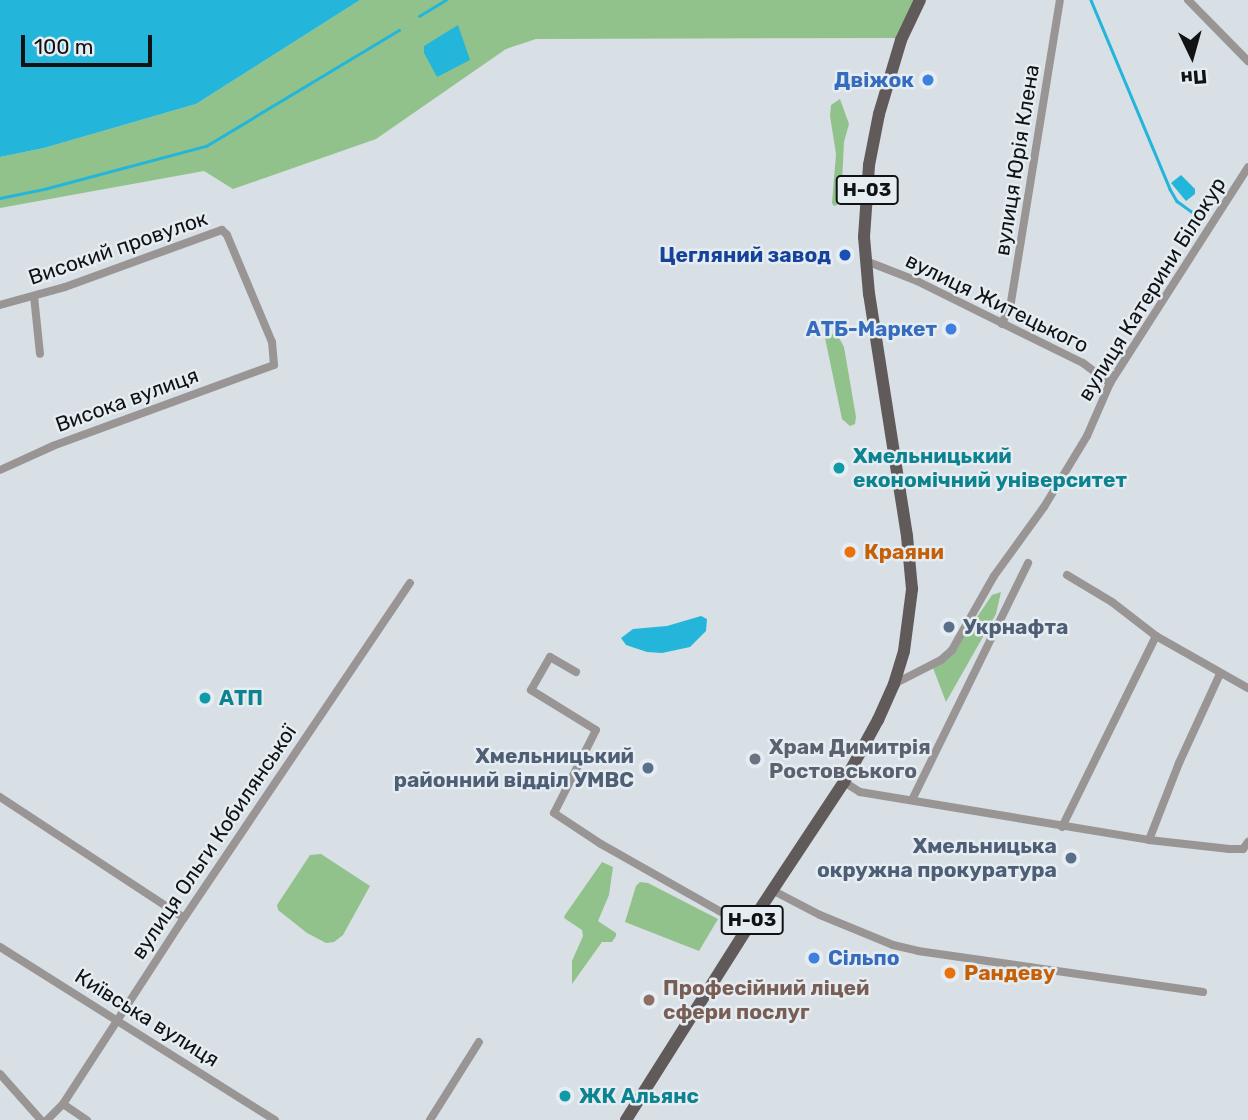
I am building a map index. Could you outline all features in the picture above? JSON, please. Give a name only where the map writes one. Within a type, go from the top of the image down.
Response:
[{"type":"main road","name":"Н-03","points":[[626,1120],[844,782],[894,684],[904,651],[912,589],[904,512],[866,261],[865,207],[876,129],[897,50],[920,0]]},
{"type":"street","name":"вулиця Юрія Клена","points":[[1002,324],[1011,302],[1060,0]]},
{"type":"street","points":[[1188,0],[1248,61]]},
{"type":"street","name":"вулиця Катерини Білокур","points":[[894,684],[940,660],[955,644],[994,576],[1044,507],[1087,436],[1110,383],[1248,166]]},
{"type":"street","name":"Високий провулок","points":[[0,305],[34,296],[222,230],[227,235],[272,342],[274,365],[267,367]]},
{"type":"street","name":"вулиця Житецького","points":[[866,261],[918,281],[1083,363],[1110,383]]},
{"type":"street","points":[[34,296],[40,354]]},
{"type":"street","name":"Висока вулиця","points":[[0,470],[53,446],[267,367]]},
{"type":"street","points":[[912,800],[1028,563]]},
{"type":"street","points":[[1067,576],[1112,602],[1156,636],[1248,688]]},
{"type":"street","name":"вулиця Ольги Кобилянської","points":[[47,1120],[63,1104],[116,1019],[410,583]]},
{"type":"street","points":[[1062,827],[1156,636]]},
{"type":"street","points":[[576,672],[550,657],[531,690],[596,730],[557,802],[554,813],[748,927]]},
{"type":"street","points":[[1149,840],[1179,763],[1220,674]]},
{"type":"street","points":[[844,782],[860,792],[1149,840],[1229,849],[1243,849],[1248,842]]},
{"type":"street","points":[[0,797],[184,918]]},
{"type":"street","points":[[772,890],[820,915],[893,945],[960,958],[1203,992]]},
{"type":"street","name":"Київська вулиця","points":[[0,947],[275,1120]]},
{"type":"street","points":[[430,1120],[479,1042]]},
{"type":"street","points":[[0,1074],[41,1120]]},
{"type":"street","points":[[63,1104],[87,1120]]},
{"type":"green space","points":[[360,0],[915,0],[896,38],[536,39],[506,49],[376,139],[233,189],[204,171],[0,208],[0,157],[44,148],[196,104]]},
{"type":"green space","points":[[840,99],[849,124],[844,142],[841,203],[834,206],[832,203],[836,154],[830,116],[831,105]]},
{"type":"green space","points":[[827,334],[837,334],[844,347],[856,417],[855,424],[850,426],[842,419],[825,338]]},
{"type":"green space","points":[[1001,592],[996,614],[946,702],[933,668],[968,624],[973,623],[992,595]]},
{"type":"green space","points":[[321,854],[370,886],[343,935],[334,942],[326,943],[307,933],[278,910],[277,905],[310,855]]},
{"type":"green space","points":[[602,862],[613,867],[609,895],[598,921],[616,933],[616,936],[612,942],[602,942],[572,984],[572,961],[583,936],[582,930],[564,918]]},
{"type":"green space","points":[[640,882],[648,883],[718,919],[699,951],[625,922],[636,886]]},
{"type":"water","points":[[0,0],[360,0],[196,104],[44,148],[0,157]]},
{"type":"water","points":[[458,25],[470,60],[437,77],[424,53],[424,46]]},
{"type":"water","points":[[1181,175],[1195,189],[1195,194],[1186,201],[1171,183]]},
{"type":"water","points":[[701,616],[707,619],[706,631],[690,647],[662,653],[647,652],[626,645],[621,638],[633,629],[667,626]]},
{"type":"waterway","points":[[419,16],[446,0]]},
{"type":"waterway","points":[[1091,0],[1170,189],[1177,201],[1199,217]]},
{"type":"waterway","points":[[0,198],[206,146],[399,30]]},
{"type":"place","name":"Двіжок","points":[[928,80]]},
{"type":"place","name":"Цегляний завод","points":[[845,255]]},
{"type":"place","name":"АТБ-Маркет","points":[[951,329]]},
{"type":"place","name":"Хмельницький економічний університет","points":[[839,468]]},
{"type":"place","name":"Краяни","points":[[850,552]]},
{"type":"place","name":"Укрнафта","points":[[949,627]]},
{"type":"place","name":"АТП","points":[[205,698]]},
{"type":"place","name":"Храм Димитрія Ростовського","points":[[755,759]]},
{"type":"place","name":"Хмельницький районний відділ УМВС","points":[[648,768]]},
{"type":"place","name":"Хмельницька окружна прокуратура","points":[[1071,858]]},
{"type":"place","name":"Сільпо","points":[[814,958]]},
{"type":"place","name":"Рандеву","points":[[950,973]]},
{"type":"place","name":"Професійний ліцей сфери послуг","points":[[649,1000]]},
{"type":"place","name":"ЖК Альянс","points":[[565,1096]]}]
